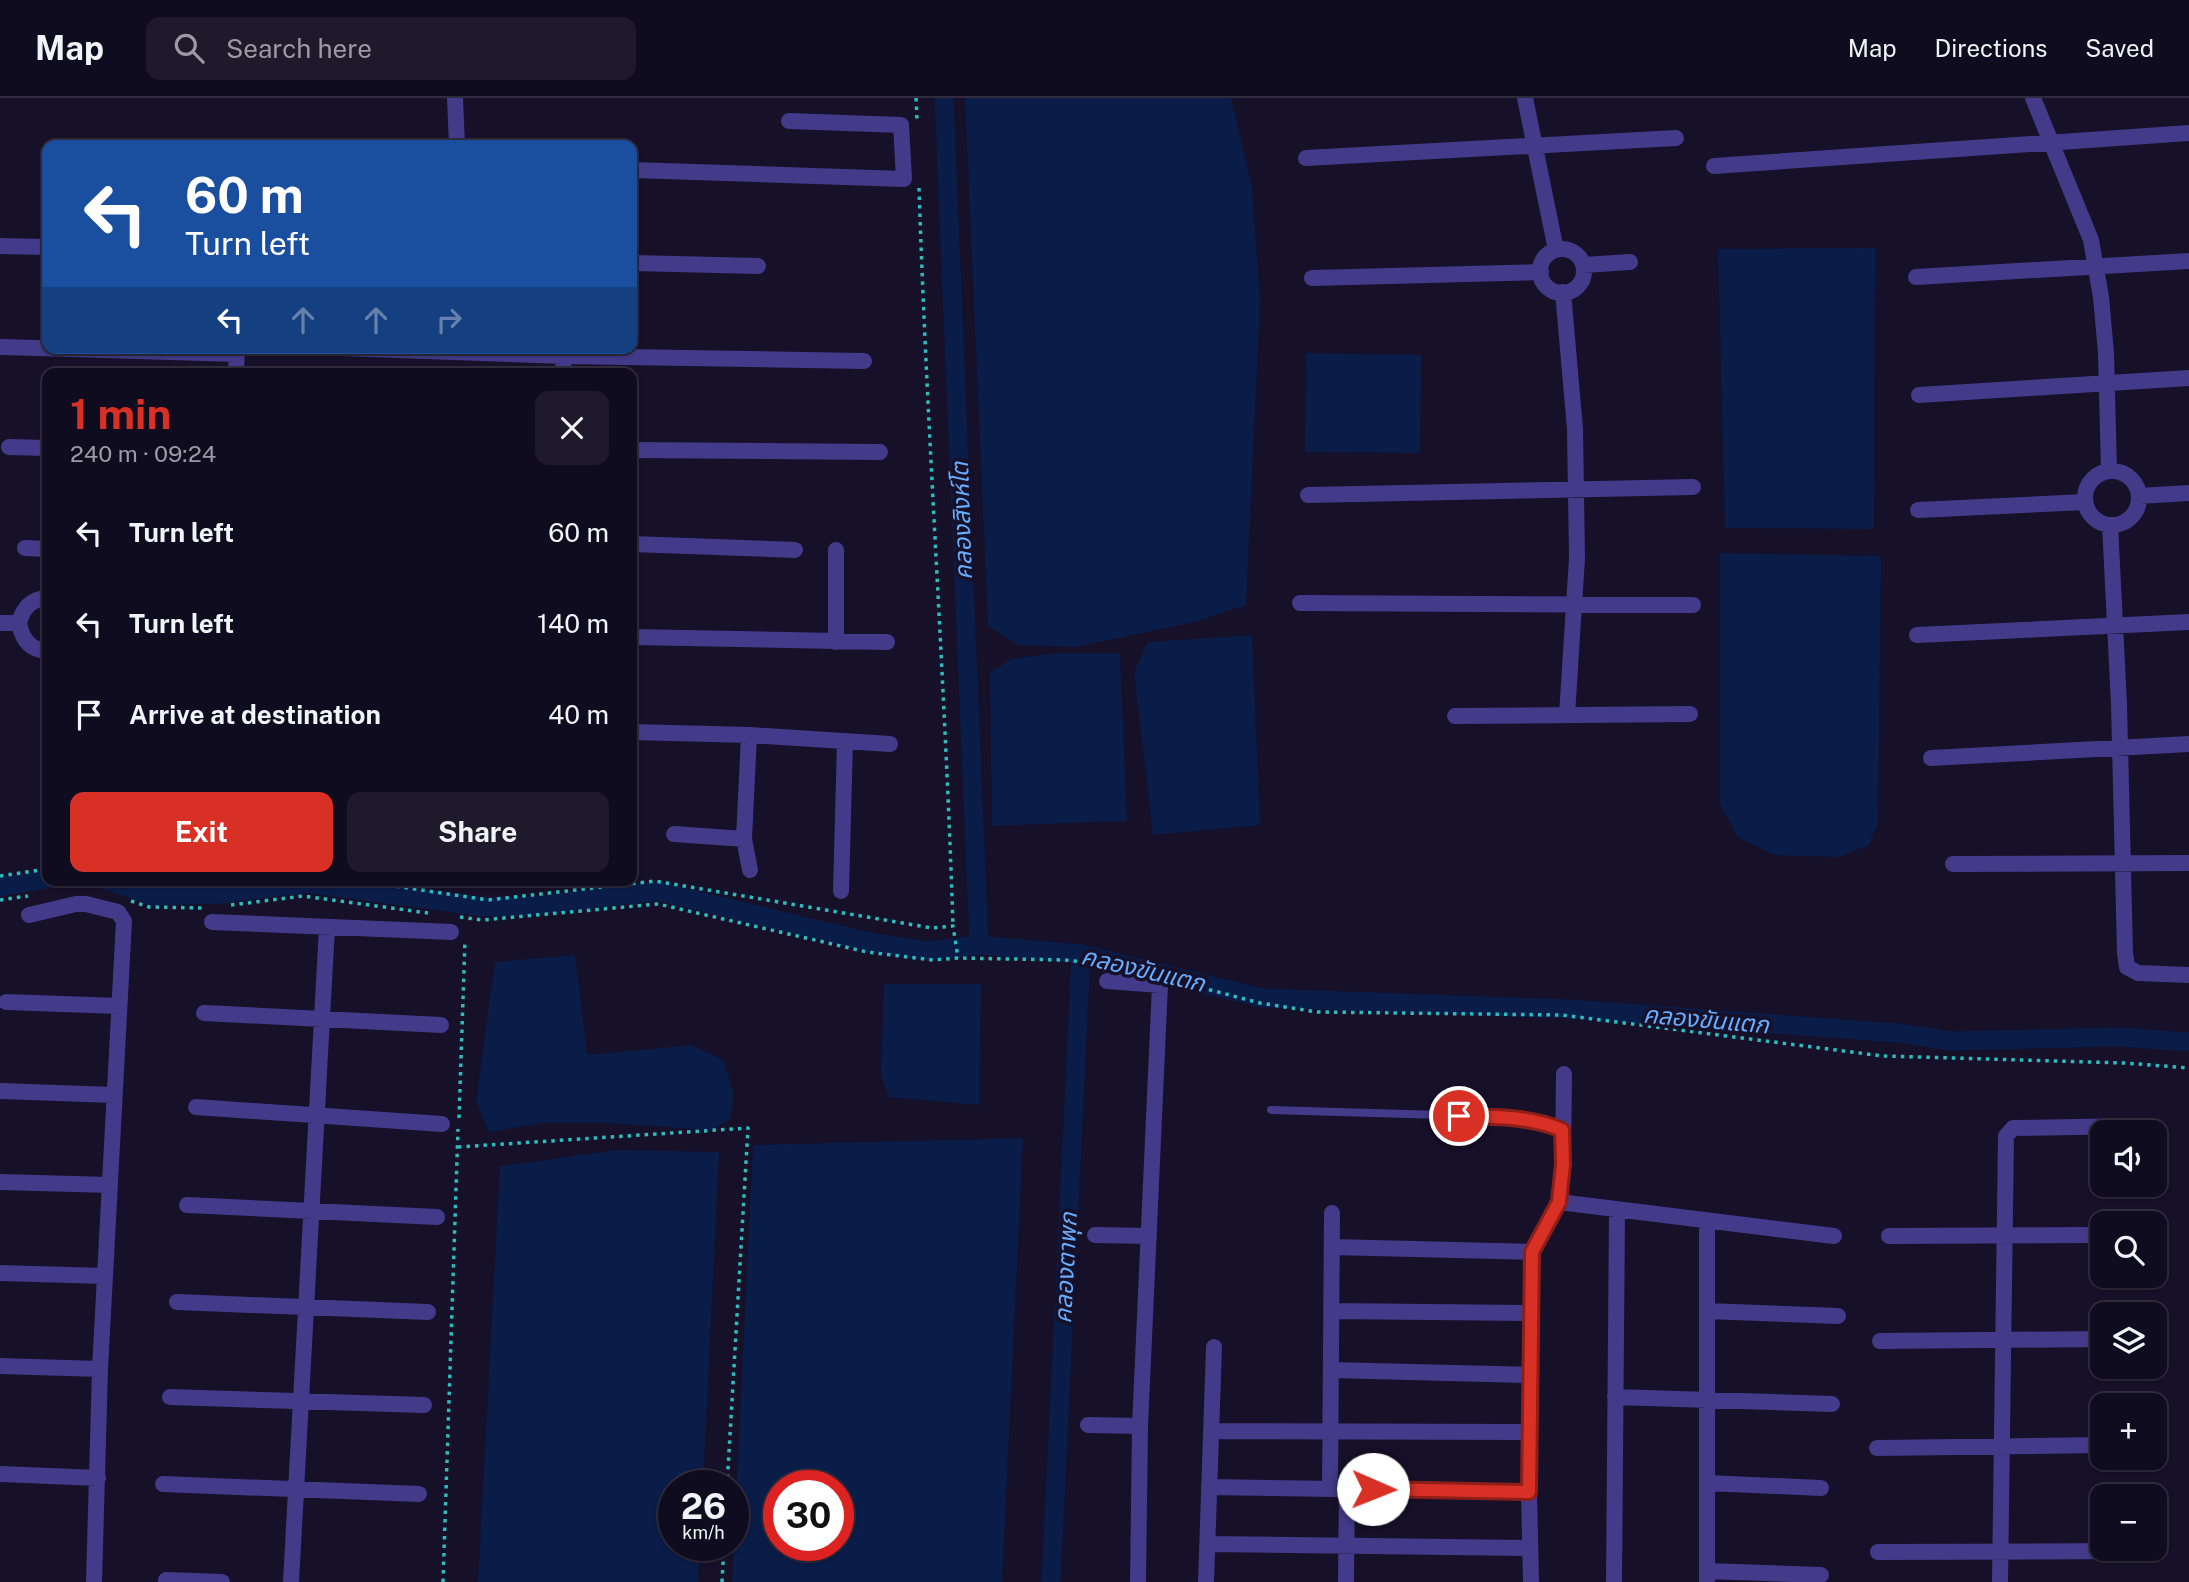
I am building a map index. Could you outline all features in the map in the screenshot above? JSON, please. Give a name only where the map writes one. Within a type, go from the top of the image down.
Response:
[{"type":"street","points":[[455,98],[457,140]]},
{"type":"street","points":[[1525,98],[1556,250]]},
{"type":"street","points":[[2033,98],[2091,240],[2101,297],[2109,471]]},
{"type":"street","points":[[637,170],[904,179],[901,125],[789,121]]},
{"type":"street","points":[[1714,166],[2189,133]]},
{"type":"street","points":[[1306,158],[1676,138]]},
{"type":"street","points":[[0,246],[42,247]]},
{"type":"street","points":[[1563,249],[1576,254],[1584,265],[1579,285],[1563,292],[1552,290],[1546,285],[1541,272],[1544,258],[1556,250],[1563,249]]},
{"type":"street","points":[[1916,277],[2189,261]]},
{"type":"street","points":[[1584,265],[1630,262]]},
{"type":"street","points":[[637,263],[758,266]]},
{"type":"street","points":[[1312,278],[1541,272]]},
{"type":"street","points":[[1563,292],[1575,429],[1577,558],[1567,715]]},
{"type":"street","points":[[2,347],[42,348]]},
{"type":"street","points":[[631,354],[864,361]]},
{"type":"street","points":[[1919,395],[2189,378]]},
{"type":"street","points":[[9,447],[42,448]]},
{"type":"street","points":[[637,450],[880,452]]},
{"type":"street","points":[[2109,471],[2126,475],[2132,480],[2139,496],[2134,513],[2119,524],[2110,524],[2094,517],[2085,502],[2088,485],[2101,473],[2109,471]]},
{"type":"street","points":[[1308,495],[1693,487]]},
{"type":"street","points":[[2139,496],[2189,493]]},
{"type":"street","points":[[1917,510],[2085,502]]},
{"type":"street","points":[[2110,524],[2127,967],[2138,973],[2189,975]]},
{"type":"street","points":[[637,544],[795,550]]},
{"type":"street","points":[[25,548],[42,549]]},
{"type":"street","points":[[836,550],[836,642]]},
{"type":"street","points":[[42,599],[26,606],[19,623],[25,641],[32,647],[42,650]]},
{"type":"street","points":[[1300,603],[1693,605]]},
{"type":"street","points":[[1917,635],[2189,622]]},
{"type":"street","points":[[0,623],[19,623]]},
{"type":"street","points":[[637,637],[887,642]]},
{"type":"street","points":[[1455,716],[1690,714]]},
{"type":"street","points":[[637,732],[749,735],[890,744]]},
{"type":"street","points":[[749,735],[744,839],[750,870]]},
{"type":"street","points":[[841,891],[845,741]]},
{"type":"street","points":[[1931,758],[2189,744]]},
{"type":"street","points":[[674,834],[744,839]]},
{"type":"street","points":[[1952,864],[2189,863]]},
{"type":"street","points":[[29,915],[86,904],[118,912],[123,916],[100,1369],[94,1582]]},
{"type":"street","points":[[210,915],[327,927],[457,927]]},
{"type":"street","points":[[291,1582],[327,927]]},
{"type":"street","points":[[1108,973],[1160,985],[1140,1426],[1138,1582]]},
{"type":"street","points":[[6,1002],[119,1006]]},
{"type":"street","points":[[204,1013],[441,1025]]},
{"type":"street","points":[[1531,1582],[1529,1492],[1532,1252],[1559,1202],[1563,1164],[1564,1074]]},
{"type":"street","points":[[1,1091],[114,1095]]},
{"type":"street","points":[[196,1107],[442,1124]]},
{"type":"street","points":[[2000,1582],[2006,1136],[2013,1128],[2090,1127]]},
{"type":"street","points":[[1,1182],[110,1185]]},
{"type":"street","points":[[1559,1202],[1834,1236]]},
{"type":"street","points":[[187,1205],[437,1217]]},
{"type":"street","points":[[1614,1582],[1617,1210]]},
{"type":"street","points":[[1332,1213],[1331,1431],[1346,1545],[1346,1582]]},
{"type":"street","points":[[1707,1221],[1707,1576],[1821,1575]]},
{"type":"street","points":[[1095,1235],[1149,1236]]},
{"type":"street","points":[[1889,1236],[2090,1235]]},
{"type":"street","points":[[1332,1247],[1532,1252]]},
{"type":"street","points":[[0,1273],[105,1276]]},
{"type":"street","points":[[177,1301],[428,1312]]},
{"type":"street","points":[[1331,1311],[1532,1314]]},
{"type":"street","points":[[1707,1311],[1838,1316]]},
{"type":"street","points":[[1880,1341],[2090,1339]]},
{"type":"street","points":[[1206,1582],[1214,1347]]},
{"type":"street","points":[[0,1366],[100,1369]]},
{"type":"street","points":[[1331,1370],[1531,1376]]},
{"type":"street","points":[[1615,1397],[1832,1405]]},
{"type":"street","points":[[170,1398],[424,1405]]},
{"type":"street","points":[[1088,1425],[1140,1426]]},
{"type":"street","points":[[1211,1431],[1530,1432]]},
{"type":"street","points":[[1877,1448],[2002,1444],[2090,1445]]},
{"type":"street","points":[[0,1474],[98,1478]]},
{"type":"street","points":[[1707,1483],[1821,1488]]},
{"type":"street","points":[[163,1484],[419,1494]]},
{"type":"street","points":[[1209,1487],[1529,1492]]},
{"type":"street","points":[[1208,1544],[1530,1548]]},
{"type":"street","points":[[1878,1552],[2090,1551]]},
{"type":"street","points":[[166,1580],[222,1582]]},
{"type":"lane","points":[[1271,1110],[1508,1117],[1542,1122],[1562,1130]]},
{"type":"path","points":[[916,98],[917,125]]},
{"type":"path","points":[[919,178],[930,462],[947,738],[954,928],[958,958]]},
{"type":"path","points":[[0,876],[42,870]]},
{"type":"path","points":[[637,883],[655,881],[932,928],[954,928]]},
{"type":"path","points":[[394,886],[488,900],[611,886]]},
{"type":"path","points":[[0,900],[40,895]]},
{"type":"path","points":[[221,906],[303,896],[441,914]]},
{"type":"path","points":[[127,899],[149,906],[194,910],[210,915]]},
{"type":"path","points":[[443,1582],[458,1147],[457,927],[482,920],[658,904],[867,952],[933,960],[958,958],[1097,962],[1108,973]]},
{"type":"path","points":[[1170,979],[1260,1003],[1317,1012],[1562,1015],[1883,1056],[2125,1063],[2189,1068]]},
{"type":"path","points":[[458,1147],[748,1128],[728,1470]]},
{"type":"path","points":[[722,1582],[723,1561]]},
{"type":"water","points":[[965,98],[1231,98],[1252,187],[1260,301],[1246,605],[1195,622],[1076,647],[1018,645],[988,626]]},
{"type":"water","points":[[1875,248],[1874,529],[1725,528],[1718,249]]},
{"type":"water","points":[[1306,353],[1421,355],[1420,453],[1305,452]]},
{"type":"water","points":[[1720,553],[1881,556],[1878,822],[1869,845],[1838,857],[1774,855],[1738,837],[1720,804]]},
{"type":"water","points":[[1252,635],[1260,825],[1153,835],[1134,672],[1148,642]]},
{"type":"water","points":[[1058,653],[1120,653],[1127,821],[992,826],[990,673],[1011,659]]},
{"type":"water","points":[[575,955],[587,1055],[691,1045],[723,1060],[734,1094],[730,1120],[711,1130],[606,1123],[543,1123],[489,1132],[476,1101],[495,962]]},
{"type":"water","points":[[884,984],[981,984],[979,1105],[889,1097],[881,1075]]},
{"type":"water","points":[[1023,1138],[1002,1582],[732,1582],[733,1561],[749,1561],[749,1470],[737,1470],[753,1145]]},
{"type":"water","points":[[617,1150],[719,1152],[704,1470],[658,1470],[658,1561],[699,1561],[698,1582],[478,1582],[500,1166]]},
{"type":"waterway","name":"คลองสิงห์โต","points":[[944,98],[979,945]]},
{"type":"waterway","name":"คลองขันแตก","points":[[0,887],[42,880]]},
{"type":"waterway","name":"คลองขันแตก","points":[[124,886],[153,896],[221,894],[284,886]]},
{"type":"waterway","name":"คลองขันแตก","points":[[330,886],[483,907],[535,906],[657,891],[874,943],[929,951],[979,945],[1081,954],[1262,998],[1569,1009],[1898,1033],[1952,1041],[2119,1037],[2189,1042]]},
{"type":"waterway","name":"คลองตาพุก","points":[[1051,1582],[1081,954]]},
{"type":"route","points":[[1373,1489],[1529,1492],[1532,1252],[1559,1202],[1563,1164],[1562,1130],[1542,1122],[1508,1117],[1459,1116]]}]
